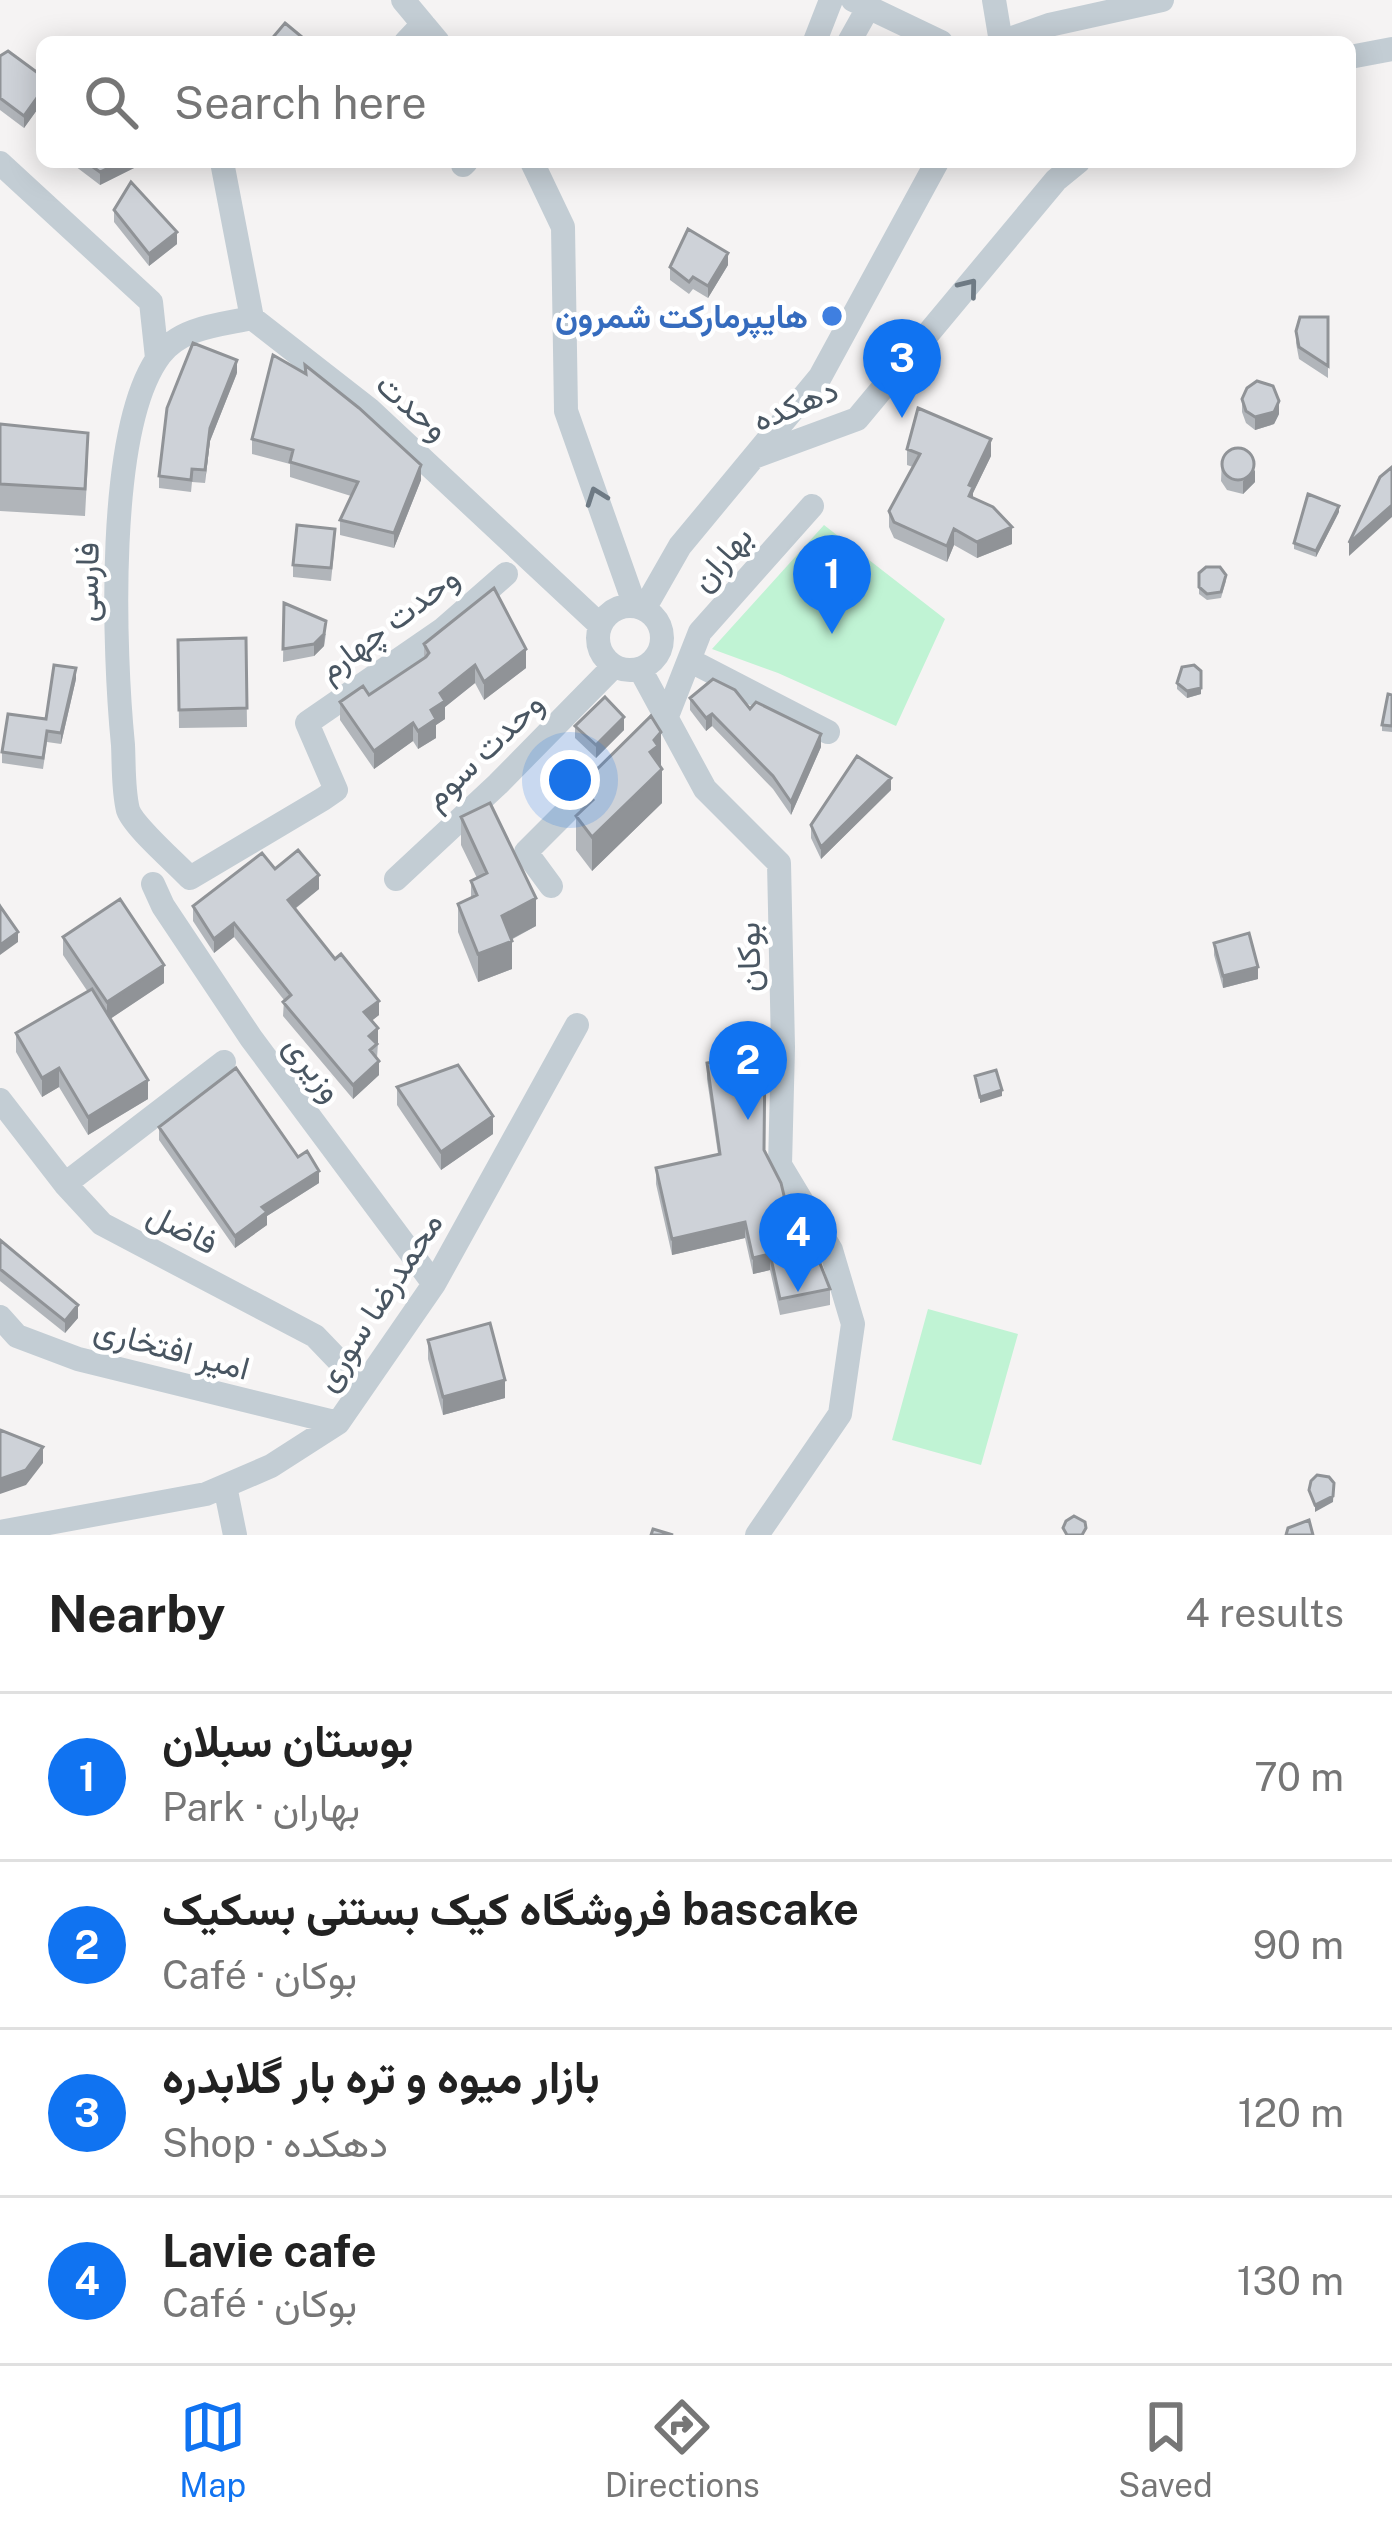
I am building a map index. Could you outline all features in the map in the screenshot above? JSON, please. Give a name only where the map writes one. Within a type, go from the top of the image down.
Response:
[{"type":"street","points":[[403,0],[422,36]]},
{"type":"street","points":[[817,36],[831,0]]},
{"type":"street","points":[[994,0],[1000,36]]},
{"type":"street","points":[[1018,36],[1162,0]]},
{"type":"street","points":[[851,36],[860,4],[928,36]]},
{"type":"street","points":[[1356,56],[1392,49]]},
{"type":"street","points":[[0,163],[151,302],[157,358]]},
{"type":"street","points":[[157,358],[173,340],[197,329],[251,318],[223,168]]},
{"type":"street","points":[[535,168],[563,227],[566,411],[639,607],[657,620],[662,639],[656,658],[640,669],[614,666],[601,653],[600,626],[614,610],[639,607]]},
{"type":"street","points":[[752,458],[820,377],[934,168]]},
{"type":"street","name":"دهکده","points":[[639,607],[680,546],[752,458],[856,419],[1071,168]]},
{"type":"street","name":"وحدت","points":[[251,318],[370,410],[600,626]]},
{"type":"street","name":"فارسی","points":[[157,358],[137,407],[122,482],[118,626],[129,813],[190,878],[210,869],[336,790],[307,723]]},
{"type":"street","name":"بهاران","points":[[667,716],[700,632],[812,506]]},
{"type":"street","name":"وحدت چهارم","points":[[307,723],[442,630],[506,574]]},
{"type":"street","points":[[689,661],[828,732]]},
{"type":"street","name":"وحدت سوم","points":[[396,879],[499,784],[614,666]]},
{"type":"street","name":"بوکان","points":[[640,669],[705,789],[779,863],[780,1165],[831,1250],[853,1324],[840,1414],[758,1535]]},
{"type":"street","points":[[551,886],[526,852],[667,716]]},
{"type":"street","name":"وزیری","points":[[153,884],[251,1038],[434,1284]]},
{"type":"street","name":"محمدرضا سوری","points":[[0,1532],[206,1494],[271,1466],[338,1424],[434,1284],[577,1025]]},
{"type":"street","points":[[65,1184],[224,1063]]},
{"type":"street","name":"فاضل","points":[[0,1100],[102,1224],[315,1336],[362,1385]]},
{"type":"street","name":"امیر افتخاری","points":[[0,1317],[17,1336],[78,1359],[338,1424]]},
{"type":"street","points":[[225,1486],[235,1535]]},
{"type":"green space","points":[[824,525],[945,619],[896,726],[712,649]]},
{"type":"green space","points":[[928,1309],[1018,1334],[981,1465],[892,1440]]},
{"type":"building","points":[[285,23],[301,36],[274,36]]},
{"type":"building","points":[[8,51],[36,72],[36,99],[24,116],[0,98],[0,56]]},
{"type":"building","points":[[131,182],[177,232],[149,254],[114,210]]},
{"type":"building","points":[[688,229],[728,253],[708,286],[693,277],[689,282],[670,267]]},
{"type":"building","points":[[1300,317],[1328,317],[1328,366],[1299,347]]},
{"type":"building","points":[[193,343],[237,360],[210,428],[205,470],[192,469],[191,480],[159,476],[167,408]]},
{"type":"building","points":[[273,355],[306,374],[305,365],[421,465],[394,533],[340,520],[358,482],[290,462],[293,450],[252,439]]},
{"type":"building","points":[[1257,381],[1273,386],[1279,401],[1274,412],[1255,417],[1246,411],[1242,399]]},
{"type":"building","points":[[918,408],[991,439],[969,485],[973,487],[969,496],[993,507],[1012,527],[977,542],[954,529],[947,546],[894,522],[889,511],[920,454],[907,449]]},
{"type":"building","points":[[0,424],[88,433],[85,489],[0,484]]},
{"type":"building","points":[[1238,448],[1250,452],[1254,464],[1250,476],[1238,480],[1226,476],[1222,464],[1226,452]]},
{"type":"building","points":[[1392,467],[1392,505],[1349,543],[1380,477]]},
{"type":"building","points":[[1308,494],[1339,506],[1316,551],[1294,543]]},
{"type":"building","points":[[297,525],[335,529],[331,568],[293,565]]},
{"type":"building","points":[[1206,567],[1220,567],[1226,575],[1221,592],[1207,594],[1199,587],[1199,573]]},
{"type":"building","points":[[494,588],[526,649],[484,682],[475,665],[440,693],[445,701],[431,710],[436,719],[418,731],[413,723],[374,751],[340,702],[363,686],[369,695],[426,657],[424,644]]},
{"type":"building","points":[[284,603],[326,621],[324,634],[314,644],[283,649]]},
{"type":"building","points":[[246,638],[247,708],[179,710],[178,640]]},
{"type":"building","points":[[54,665],[76,668],[61,733],[47,731],[43,758],[2,752],[8,714],[46,719]]},
{"type":"building","points":[[1194,665],[1201,671],[1201,688],[1187,691],[1177,683],[1182,667]]},
{"type":"building","points":[[713,679],[735,690],[750,709],[756,702],[821,734],[791,802],[773,776],[712,714],[706,718],[690,698]]},
{"type":"building","points":[[1388,694],[1392,695],[1392,726],[1382,725]]},
{"type":"building","points":[[605,697],[624,717],[596,745],[575,726]]},
{"type":"building","points":[[651,716],[661,732],[654,740],[658,746],[650,752],[662,769],[592,837],[576,816],[593,800],[580,786]]},
{"type":"building","points":[[857,756],[891,778],[821,847],[811,825]]},
{"type":"building","points":[[490,803],[536,898],[502,916],[512,941],[478,954],[458,904],[477,895],[471,881],[487,873],[461,817]]},
{"type":"building","points":[[298,850],[319,875],[288,900],[335,959],[341,954],[379,1001],[364,1012],[378,1028],[369,1036],[377,1044],[370,1050],[379,1061],[353,1085],[283,1002],[291,995],[234,923],[214,939],[193,906],[262,853],[275,869]]},
{"type":"building","points":[[120,899],[164,965],[107,1002],[63,937]]},
{"type":"building","points":[[0,906],[18,932],[0,945]]},
{"type":"building","points":[[1249,933],[1258,967],[1223,976],[1214,943]]},
{"type":"building","points":[[92,989],[148,1080],[88,1117],[59,1068],[42,1078],[16,1033]]},
{"type":"building","points":[[765,1054],[764,1150],[830,1289],[780,1299],[770,1254],[753,1258],[745,1222],[672,1239],[656,1168],[720,1154],[707,1063]]},
{"type":"building","points":[[458,1065],[493,1116],[441,1152],[397,1087]]},
{"type":"building","points":[[236,1068],[298,1157],[307,1151],[319,1171],[262,1207],[267,1212],[235,1236],[159,1127]]},
{"type":"building","points":[[996,1070],[1002,1090],[980,1097],[975,1076]]},
{"type":"building","points":[[0,1240],[78,1305],[65,1321],[0,1269]]},
{"type":"building","points":[[490,1323],[505,1380],[443,1397],[428,1340]]},
{"type":"building","points":[[0,1430],[43,1447],[26,1470],[0,1479]]},
{"type":"building","points":[[1317,1475],[1334,1483],[1333,1496],[1315,1505],[1309,1490]]},
{"type":"building","points":[[1074,1516],[1085,1522],[1082,1535],[1067,1535],[1063,1528]]},
{"type":"building","points":[[1309,1520],[1313,1535],[1286,1535],[1288,1528]]},
{"type":"place","name":"هایپرمارکت شمرون","points":[[832,316]]},
{"type":"place","name":"بازار میوه و تره بار گلابدره","points":[[902,418]]},
{"type":"place","name":"بوستان سبلان","points":[[832,634]]},
{"type":"place","name":"فروشگاه کیک بستنی بسکیک bascake","points":[[748,1120]]},
{"type":"place","name":"Lavie cafe","points":[[798,1292]]}]
